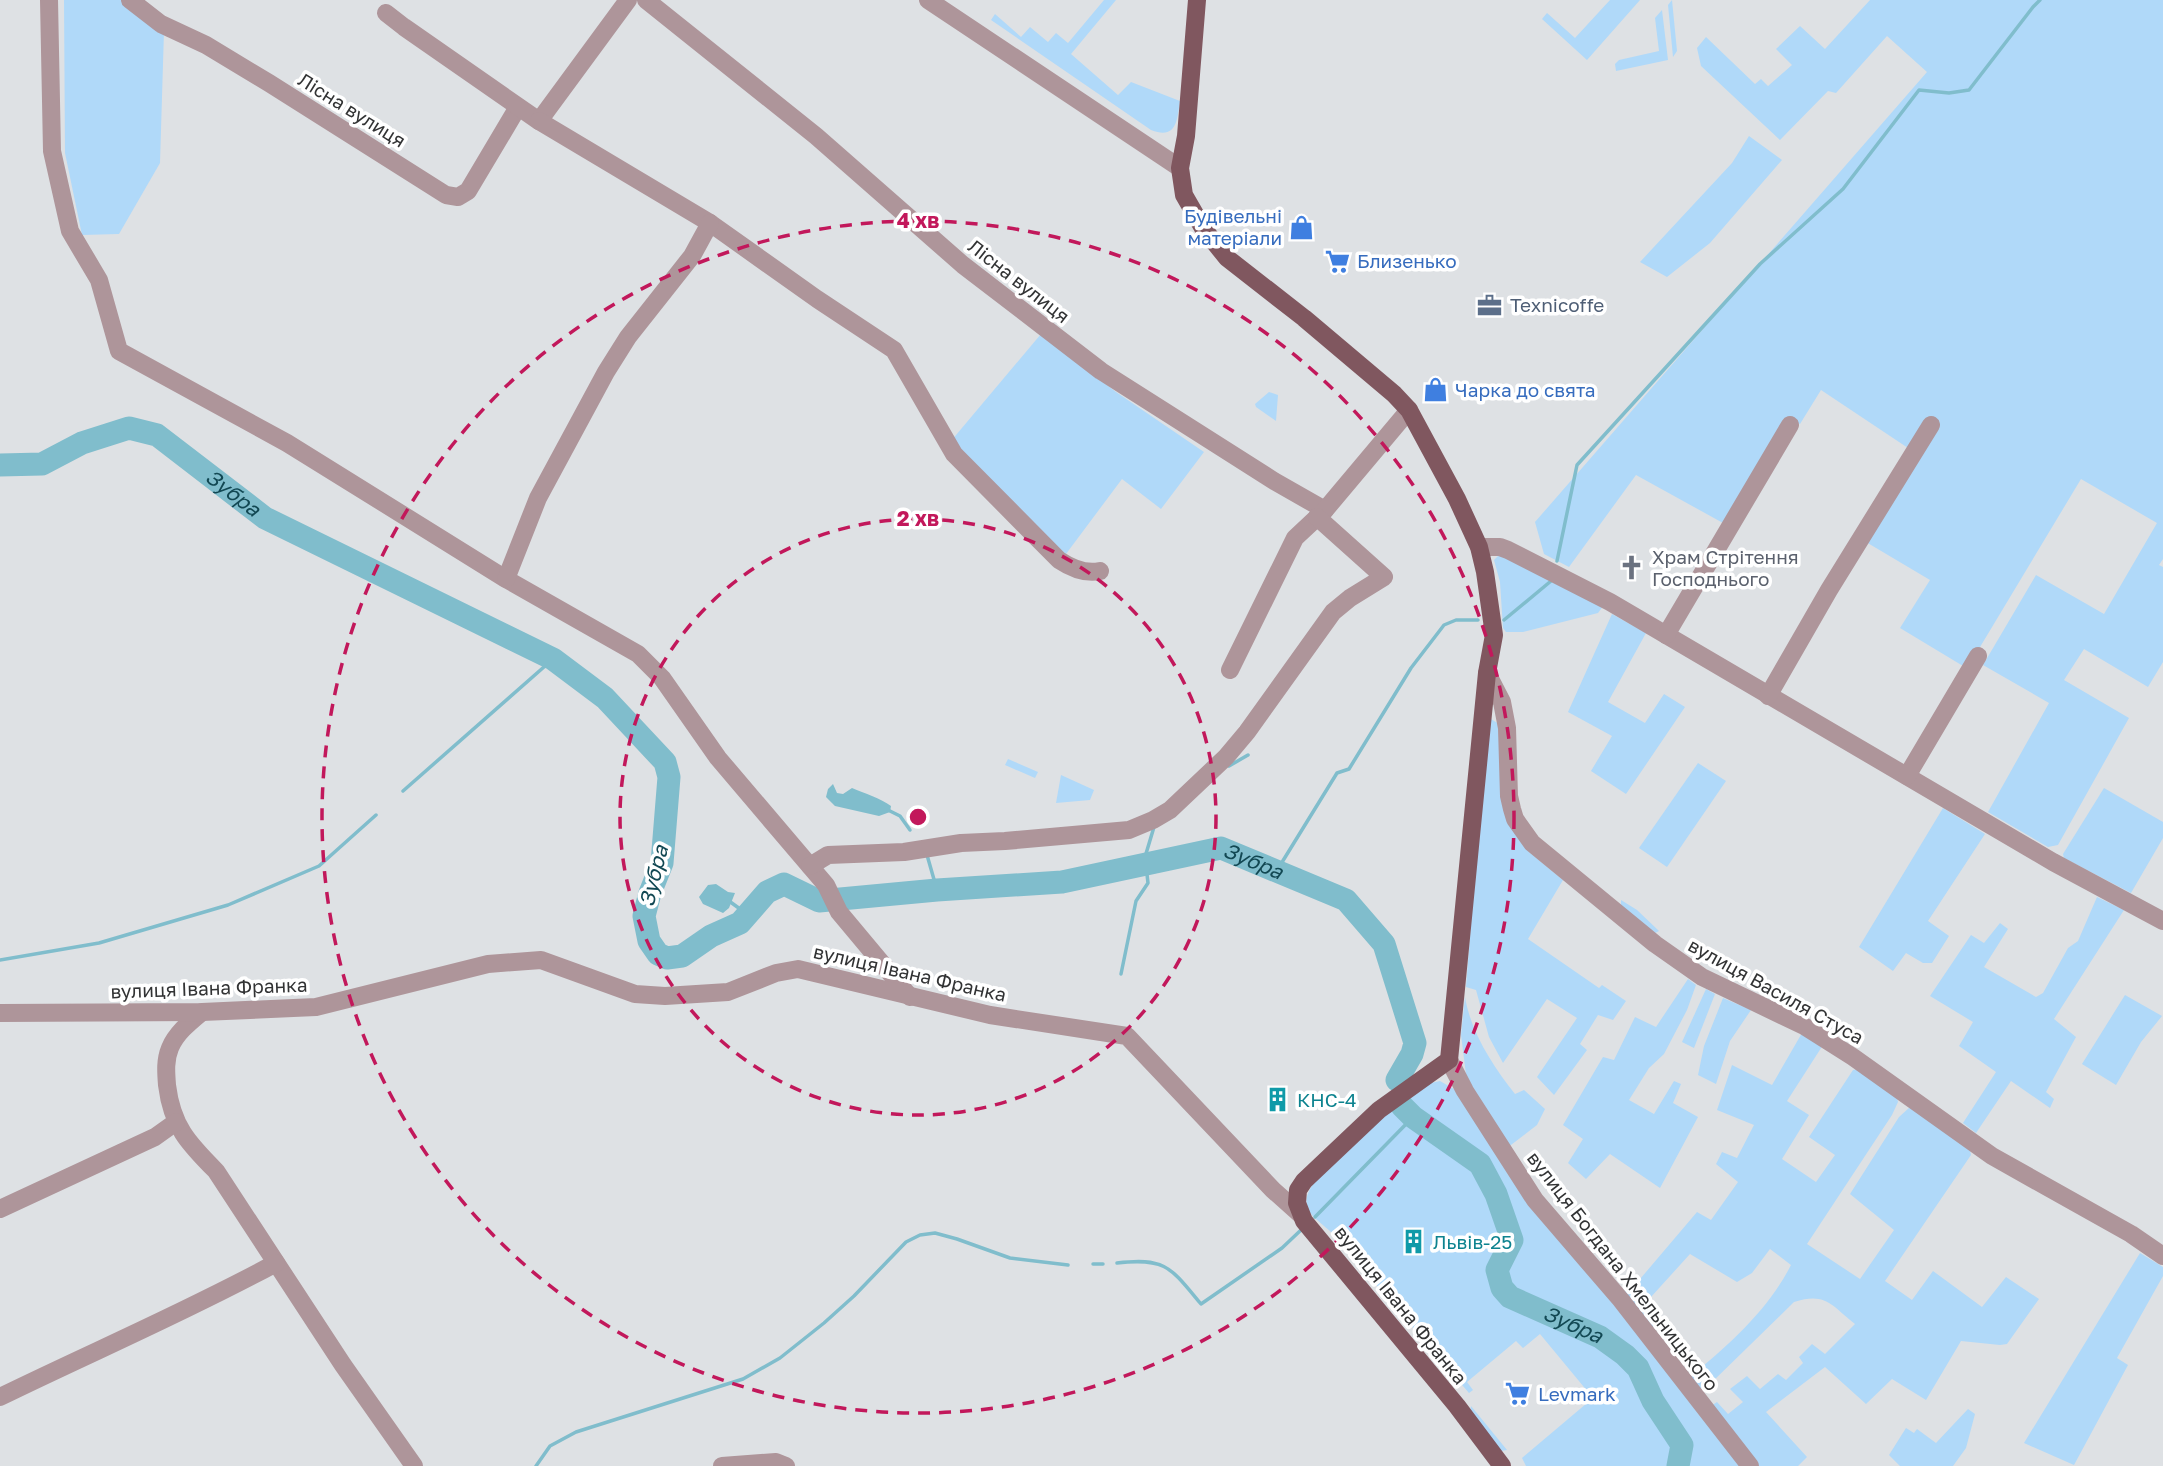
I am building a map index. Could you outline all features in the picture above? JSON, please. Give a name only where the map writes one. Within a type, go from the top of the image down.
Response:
[{"type":"main road","points":[[1197,0],[1186,136],[1180,168],[1184,195],[1203,228],[1227,258],[1304,318],[1394,394],[1409,410],[1457,499],[1479,547],[1494,635],[1487,673],[1449,1060],[1388,1103],[1304,1181],[1298,1190],[1300,1214]]},
{"type":"main road","name":"вулиця Івана Франка","points":[[1300,1214],[1457,1406],[1502,1466]]},
{"type":"street","points":[[49,0],[52,151],[70,232],[99,280],[119,351],[287,443],[506,579],[638,654],[662,678],[718,758],[810,866],[826,886],[839,912],[910,997]]},
{"type":"street","name":"Лісна вулиця","points":[[131,0],[161,24],[206,45],[446,195],[458,197],[468,191],[518,107]]},
{"type":"street","points":[[539,121],[628,0]]},
{"type":"street","name":"Лісна вулиця","points":[[646,0],[816,136],[963,265],[1101,371],[1321,513],[1384,577],[1333,612],[1247,732],[1226,757],[1170,810],[1129,830],[961,843],[904,852],[828,855],[810,866]]},
{"type":"street","points":[[928,0],[1180,168]]},
{"type":"street","points":[[386,13],[539,121],[710,223],[894,350],[954,454],[1059,560],[1091,573],[1100,571]]},
{"type":"street","points":[[506,579],[538,498],[606,372],[628,337],[692,256],[710,223]]},
{"type":"street","points":[[1230,670],[1295,538],[1321,513],[1409,410]]},
{"type":"street","points":[[1667,635],[1790,425]]},
{"type":"street","points":[[1768,696],[1829,590],[1931,425]]},
{"type":"street","points":[[1479,547],[1500,547],[1508,550],[1667,635],[2053,862],[2163,920]]},
{"type":"street","points":[[1907,776],[1978,656]]},
{"type":"street","name":"вулиця Василя Стуса","points":[[1487,673],[1502,702],[1507,728],[1509,796],[1512,809],[1515,819],[1532,843],[1655,944],[1702,977],[1804,1026],[1853,1057],[1992,1156],[2131,1234],[2163,1256]]},
{"type":"street","name":"вулиця Івана Франка","points":[[0,1013],[202,1012],[316,1007],[488,964],[541,960],[635,994],[665,996],[728,992],[776,973],[798,969],[990,1014],[1127,1035],[1273,1190],[1300,1214]]},
{"type":"street","points":[[202,1012],[180,1031],[170,1046],[165,1065],[169,1104],[176,1122],[194,1149],[216,1171],[343,1365],[414,1466]]},
{"type":"street","name":"вулиця Богдана Хмельницького","points":[[1449,1060],[1465,1091],[1535,1200],[1621,1300],[1751,1466]]},
{"type":"street","points":[[0,1209],[155,1137],[176,1122]]},
{"type":"street","points":[[0,1397],[152,1326],[276,1263]]},
{"type":"street","points":[[722,1466],[757,1462],[776,1462],[786,1466]]},
{"type":"shaded area","points":[[64,0],[123,0],[164,31],[160,163],[119,234],[82,235],[65,153]]},
{"type":"shaded area","points":[[1104,0],[1116,0],[1071,54],[1118,95],[1131,82],[1180,101],[1176,121],[1171,130],[1151,130],[991,20],[995,14],[1021,37],[1030,27],[1048,42],[1056,33],[1068,43]]},
{"type":"shaded area","points":[[1610,0],[1640,0],[1587,60],[1542,19],[1547,13],[1575,38]]},
{"type":"shaded area","points":[[1672,0],[1677,51],[1673,57],[1668,5]]},
{"type":"shaded area","points":[[1870,0],[2163,0],[2163,559],[2159,565],[2163,567],[2163,662],[2148,687],[2084,649],[2064,680],[2129,718],[2058,845],[2048,847],[1988,812],[2049,703],[1983,665],[2036,575],[2104,614],[2157,523],[2081,479],[1971,662],[1963,666],[1900,628],[1930,580],[1866,542],[1940,424],[1928,417],[1908,448],[1821,390],[1800,424],[1787,417],[1723,523],[1636,475],[1569,567],[1544,554],[1535,522],[1927,72],[1887,36],[1836,93],[1828,91],[1780,140],[1701,66],[1697,48],[1706,37],[1755,84],[1761,79],[1768,86],[1792,65],[1776,49],[1800,26],[1825,49]]},
{"type":"shaded area","points":[[1662,10],[1668,60],[1616,71],[1615,64],[1619,60],[1659,51],[1655,18]]},
{"type":"shaded area","points":[[1749,136],[1782,160],[1710,243],[1667,277],[1640,262],[1732,163]]},
{"type":"shaded area","points":[[1041,334],[1116,392],[1204,452],[1161,509],[1122,479],[1063,558],[951,441]]},
{"type":"shaded area","points":[[1269,392],[1278,395],[1276,421],[1255,404]]},
{"type":"shaded area","points":[[1498,556],[1507,556],[1604,605],[1598,613],[1523,632],[1506,632],[1503,628],[1500,582],[1494,560]]},
{"type":"shaded area","points":[[1612,614],[1646,633],[1608,702],[1645,723],[1664,694],[1685,707],[1626,794],[1591,771],[1612,736],[1568,712]]},
{"type":"shaded area","points":[[1491,719],[1499,724],[1514,829],[1529,852],[1563,880],[1528,939],[1599,988],[1602,985],[1626,1001],[1613,1020],[1598,1015],[1580,1044],[1587,1050],[1554,1095],[1537,1077],[1577,1018],[1547,999],[1503,1063],[1489,1037],[1476,990],[1466,987],[1486,734]]},
{"type":"shaded area","points":[[1008,759],[1038,772],[1035,778],[1005,765]]},
{"type":"shaded area","points":[[1698,763],[1726,781],[1667,867],[1639,848]]},
{"type":"shaded area","points":[[1061,775],[1094,790],[1090,800],[1056,803]]},
{"type":"shaded area","points":[[833,784],[837,793],[843,794],[852,788],[883,801],[891,806],[890,812],[879,816],[835,806],[826,797]]},
{"type":"shaded area","points":[[2104,788],[2163,822],[2163,838],[2131,893],[2064,858],[2063,854]]},
{"type":"shaded area","points":[[1943,808],[1985,834],[1928,921],[1949,936],[1932,963],[1923,963],[1906,953],[1893,971],[1859,947]]},
{"type":"shaded area","points":[[716,884],[735,893],[729,908],[723,913],[703,904],[699,897],[708,885]]},
{"type":"shaded area","points":[[2097,897],[2124,910],[2054,1019],[2076,1037],[2046,1092],[2054,1099],[2050,1108],[2011,1081],[1976,1133],[1963,1123],[1996,1072],[1959,1046],[1973,1022],[1930,996],[1971,935],[1984,943],[2000,923],[2008,929],[1984,967],[2036,997],[2043,993],[2068,948],[2078,941]]},
{"type":"shaded area","points":[[1621,900],[1637,910],[1659,931],[1655,933],[1621,906]]},
{"type":"shaded area","points":[[1688,979],[1696,985],[1687,1010],[1664,1054],[1649,1068],[1629,1100],[1654,1114],[1674,1081],[1681,1084],[1673,1103],[1698,1117],[1660,1188],[1610,1154],[1586,1179],[1568,1163],[1583,1139],[1563,1125],[1603,1057],[1614,1060],[1635,1017],[1656,1027]]},
{"type":"shaded area","points":[[1706,989],[1715,994],[1694,1048],[1682,1042]]},
{"type":"shaded area","points":[[2125,995],[2162,1016],[2141,1042],[2116,1085],[2082,1064]]},
{"type":"shaded area","points":[[1465,997],[1472,1023],[1499,1072],[1515,1094],[1524,1090],[1545,1109],[1537,1125],[1507,1148],[1467,1082],[1461,1035]]},
{"type":"shaded area","points":[[1723,998],[1751,1010],[1730,1041],[1716,1084],[1698,1075],[1704,1046]]},
{"type":"shaded area","points":[[1802,1033],[1823,1045],[1787,1101],[1809,1115],[1782,1159],[1816,1182],[1835,1155],[1809,1137],[1853,1070],[1858,1069],[1897,1098],[1898,1102],[1807,1244],[1860,1279],[1894,1230],[1850,1194],[1899,1117],[1910,1107],[1970,1150],[1971,1155],[1885,1281],[1912,1300],[1933,1271],[1982,1307],[2006,1277],[2039,1299],[2007,1344],[1961,1341],[1926,1400],[1892,1379],[1866,1404],[1825,1367],[1766,1412],[1807,1457],[1798,1466],[1758,1466],[1711,1406],[1717,1402],[1728,1414],[1743,1402],[1730,1389],[1747,1376],[1760,1389],[1778,1374],[1786,1380],[1803,1363],[1799,1357],[1812,1344],[1825,1354],[1855,1324],[1828,1302],[1805,1299],[1794,1302],[1708,1386],[1700,1389],[1690,1377],[1759,1312],[1791,1265],[1770,1249],[1752,1273],[1737,1282],[1690,1254],[1641,1308],[1655,1326],[1651,1328],[1624,1294],[1626,1290],[1629,1292],[1697,1212],[1711,1220],[1738,1182],[1716,1164],[1722,1152],[1737,1158],[1754,1125],[1717,1110],[1732,1065],[1772,1085]]},
{"type":"shaded area","points":[[1440,1081],[1454,1089],[1535,1206],[1743,1466],[1526,1466],[1522,1458],[1593,1398],[1540,1334],[1523,1348],[1516,1341],[1467,1382],[1473,1390],[1469,1393],[1330,1231],[1312,1215],[1307,1198],[1315,1181],[1372,1124],[1431,1083]]},
{"type":"shaded area","points":[[2140,1253],[2163,1267],[2163,1276],[2117,1358],[2128,1365],[2074,1465],[2024,1443]]},
{"type":"shaded area","points":[[1471,1406],[1507,1450],[1501,1451],[1470,1413]]},
{"type":"shaded area","points":[[1968,1409],[1975,1414],[1966,1448],[1953,1466],[1900,1466],[1889,1455],[1906,1428],[1914,1433],[1917,1429],[1936,1443]]},
{"type":"waterway","points":[[1557,561],[1577,465],[1760,264],[1843,189],[1919,90],[1949,93],[1969,90],[2040,0]]},
{"type":"waterway","name":"Зубра","points":[[0,465],[42,464],[82,443],[129,428],[157,435],[265,518],[553,659],[605,698],[665,762],[669,777],[662,863],[644,916],[649,941],[658,954],[667,958],[682,956],[711,936],[740,923],[767,892],[784,884],[819,901],[1062,882],[1221,848],[1346,900],[1384,944],[1415,1043],[1412,1054],[1397,1080]]},
{"type":"waterway","points":[[1504,620],[1551,581]]},
{"type":"waterway","points":[[1276,872],[1337,773],[1349,769],[1411,668],[1444,625],[1456,620],[1478,620]]},
{"type":"waterway","points":[[403,791],[553,659]]},
{"type":"waterway","points":[[1229,766],[1248,755]]},
{"type":"waterway","points":[[888,810],[900,816],[910,830]]},
{"type":"waterway","points":[[0,960],[99,943],[228,905],[319,866],[376,815]]},
{"type":"waterway","points":[[1121,974],[1136,901],[1148,883],[1145,857],[1154,827]]},
{"type":"waterway","points":[[927,855],[937,890]]},
{"type":"waterway","points":[[729,901],[747,914]]},
{"type":"waterway","name":"Зубра","points":[[1402,1106],[1413,1117],[1480,1164],[1496,1194],[1512,1240],[1497,1270],[1502,1288],[1510,1297],[1600,1337],[1638,1368],[1653,1401],[1682,1445],[1678,1466]]},
{"type":"waterway","points":[[1315,1217],[1413,1117]]},
{"type":"waterway","points":[[1117,1263],[1147,1262],[1166,1268],[1201,1304],[1282,1248],[1301,1230]]},
{"type":"waterway","points":[[536,1466],[550,1446],[576,1432],[743,1379],[780,1358],[854,1296],[906,1242],[920,1235],[935,1233],[1010,1258],[1068,1265]]},
{"type":"waterway","points":[[1093,1264],[1103,1264]]},
{"type":"place","name":"Будівельні матеріали","points":[[1302,227]]},
{"type":"place","name":"Близенько","points":[[1337,261]]},
{"type":"place","name":"Texnicoffe","points":[[1490,305]]},
{"type":"place","name":"Чарка до свята","points":[[1435,390]]},
{"type":"place","name":"Храм Стрітення Господнього","points":[[1632,568]]},
{"type":"place","name":"КНС-4","points":[[1277,1100]]},
{"type":"place","name":"Львів-25","points":[[1413,1242]]},
{"type":"place","name":"Levmark","points":[[1518,1394]]}]
